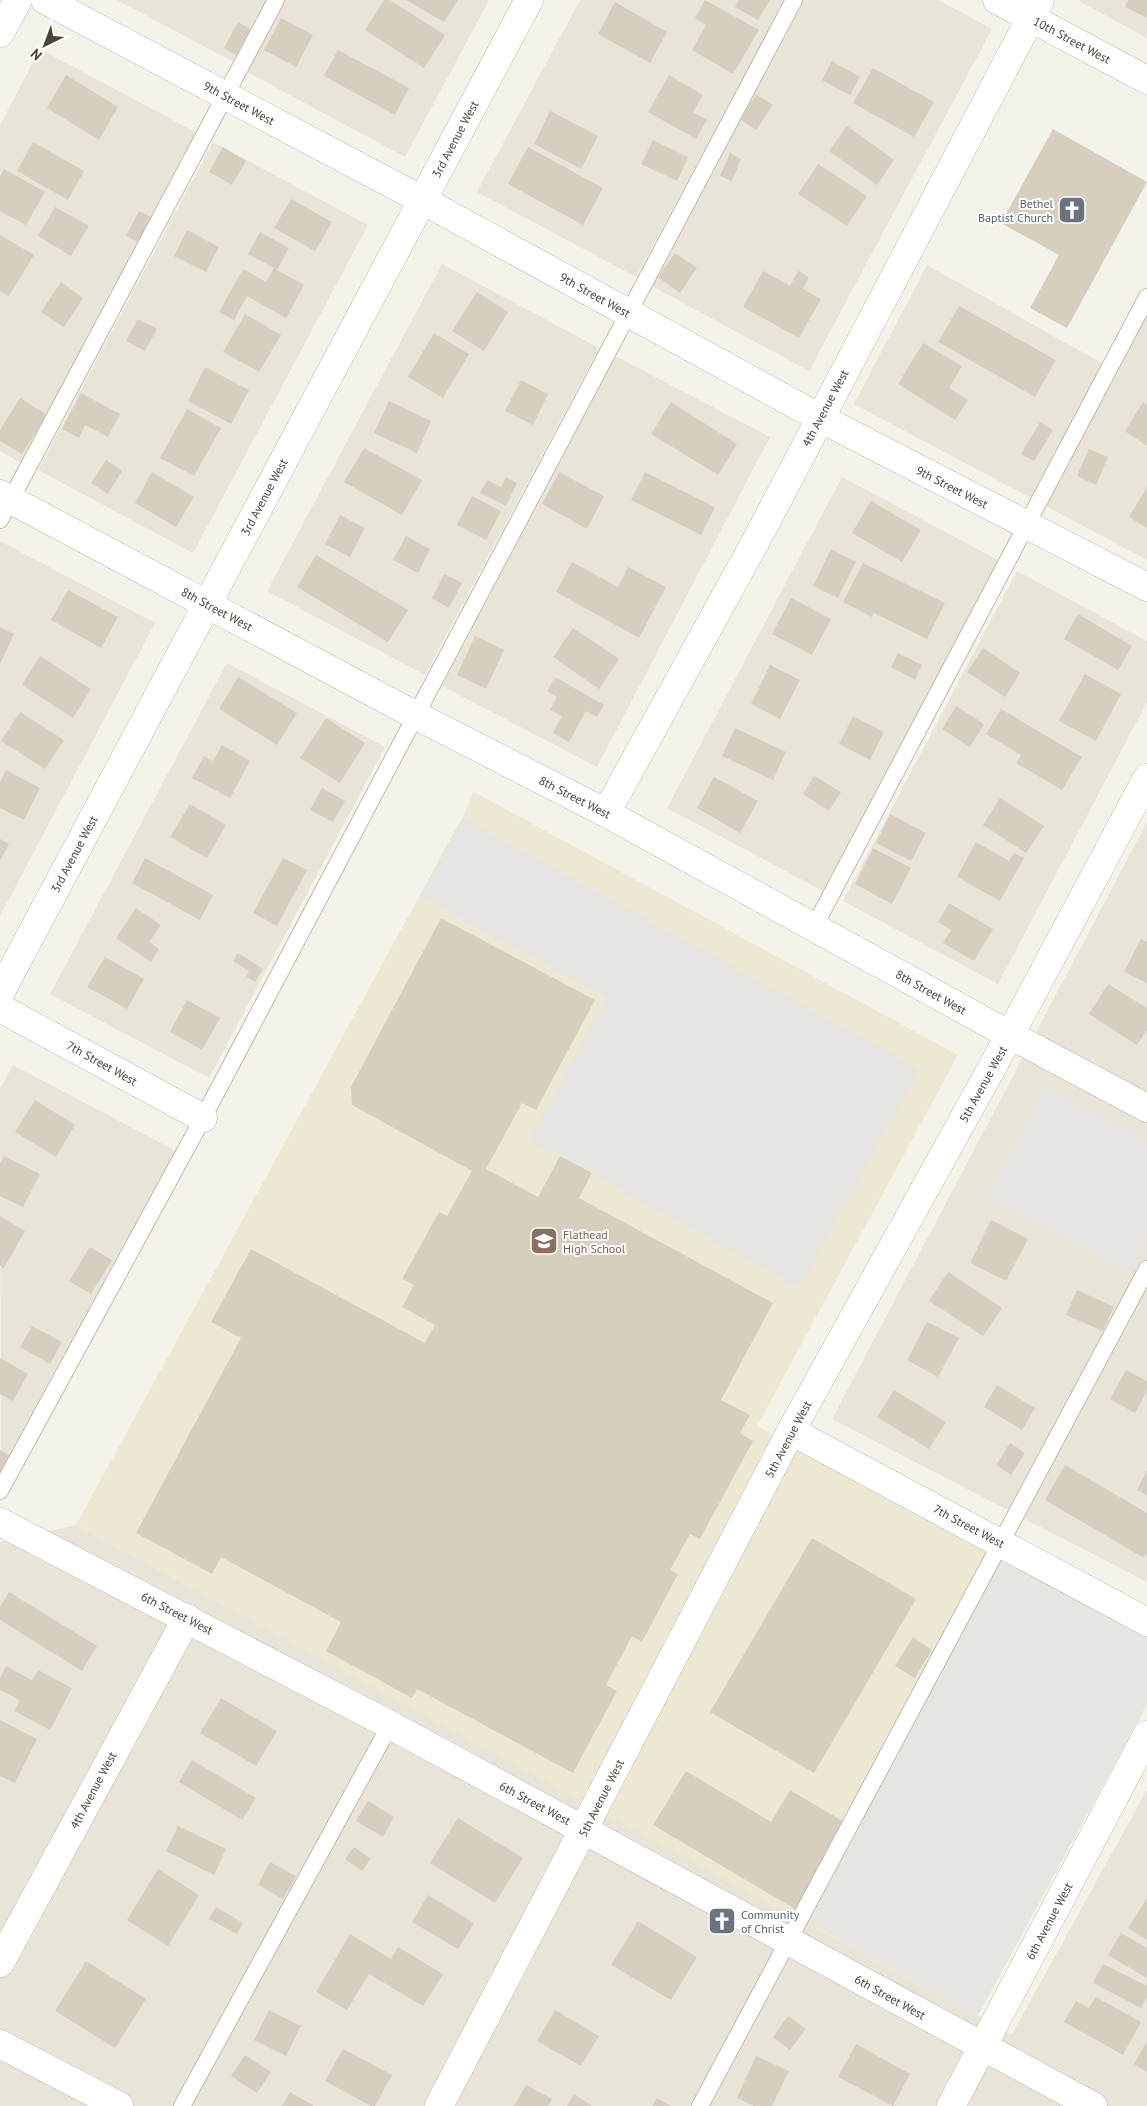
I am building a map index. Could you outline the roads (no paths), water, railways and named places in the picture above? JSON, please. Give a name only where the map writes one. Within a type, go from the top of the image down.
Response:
[{"type":"street","points":[[0,33],[18,0]]},
{"type":"street","name":"9th Street West","points":[[46,0],[422,200],[820,418],[1147,587]]},
{"type":"street","name":"3rd Avenue West","points":[[0,993],[529,0]]},
{"type":"street","name":"10th Street West","points":[[997,0],[1035,9],[1147,80]]},
{"type":"street","name":"4th Avenue West","points":[[606,813],[756,539],[1035,9]]},
{"type":"street","name":"8th Street West","points":[[4,504],[207,604],[415,715],[606,813],[1147,1108]]},
{"type":"street","name":"5th Avenue West","points":[[439,2106],[791,1431],[1010,1035],[1147,778]]},
{"type":"street","name":"7th Street West","points":[[0,1008],[203,1118]]},
{"type":"street","name":"7th Street West","points":[[791,1431],[1147,1622]]},
{"type":"street","name":"6th Street West","points":[[0,1522],[390,1725],[788,1940],[981,2048],[1093,2106]]},
{"type":"street","name":"4th Avenue West","points":[[0,1963],[187,1618]]},
{"type":"street","name":"6th Avenue West","points":[[951,2106],[1147,1735]]},
{"type":"street","points":[[0,2044],[119,2106]]},
{"type":"lane","points":[[4,504],[276,0]]},
{"type":"lane","points":[[0,1491],[203,1118],[794,0]]},
{"type":"lane","points":[[814,927],[1147,297]]},
{"type":"lane","points":[[700,2106],[1002,1544],[1147,1268]]},
{"type":"lane","points":[[182,2106],[390,1725]]},
{"type":"place","name":"Bethel Baptist Church","points":[[1072,210]]},
{"type":"place","name":"Flathead High School","points":[[544,1241]]},
{"type":"place","name":"Community of Christ","points":[[722,1921]]}]
